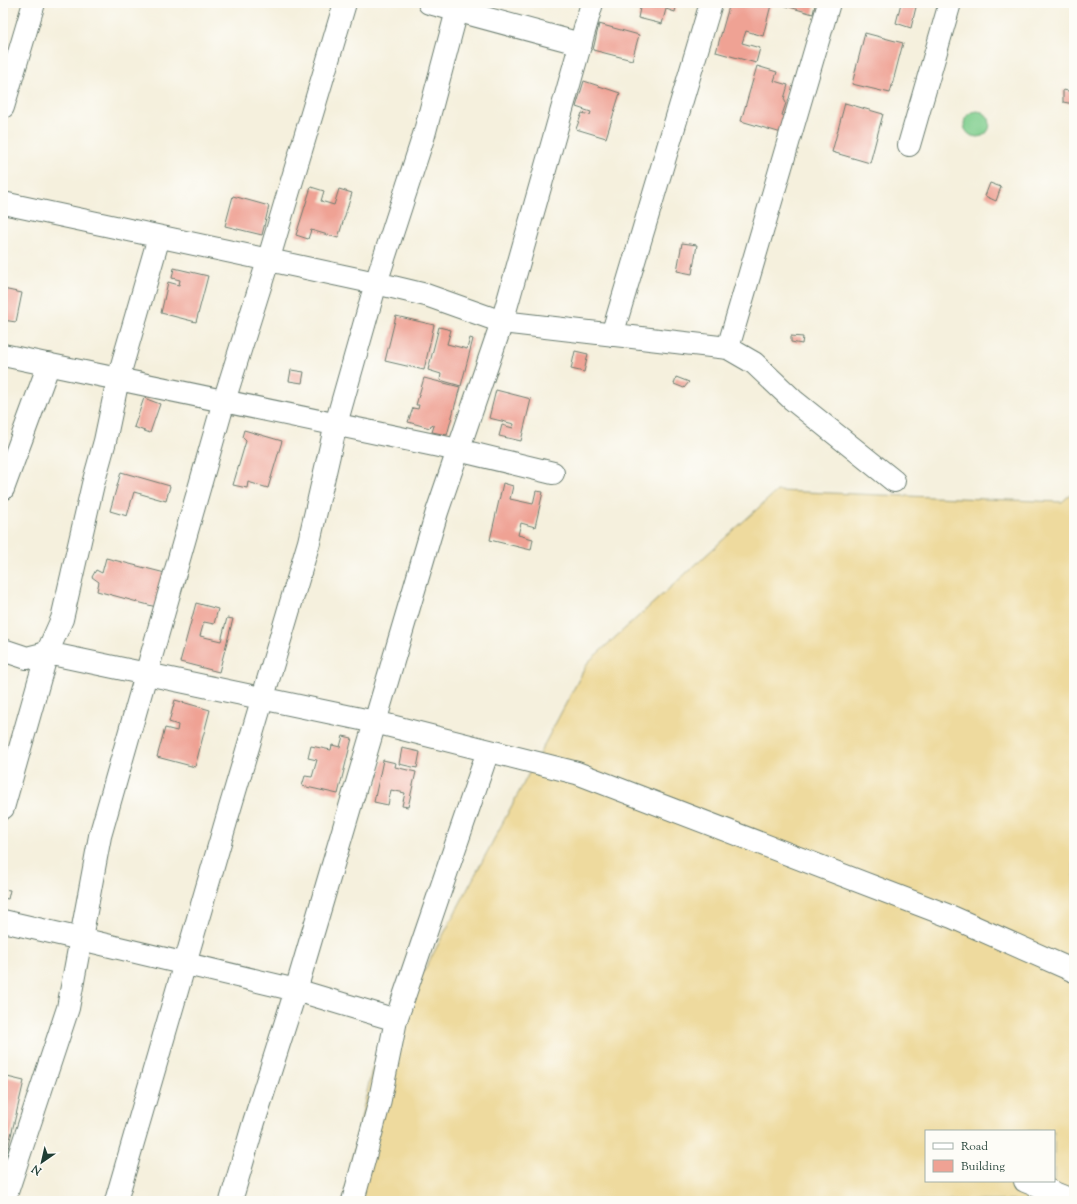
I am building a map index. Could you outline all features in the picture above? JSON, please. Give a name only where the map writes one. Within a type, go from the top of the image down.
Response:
[{"type":"street","points":[[3,107],[8,72],[34,3]]},
{"type":"street","points":[[4,1201],[68,1008],[100,836],[224,401],[268,261],[345,3]]},
{"type":"street","points":[[429,3],[458,7],[581,44]]},
{"type":"street","points":[[231,1201],[254,1122],[296,990],[437,512],[502,322],[592,3]]},
{"type":"street","points":[[612,334],[711,3]]},
{"type":"street","points":[[728,348],[829,3]]},
{"type":"street","points":[[909,145],[950,3]]},
{"type":"street","points":[[116,1201],[262,698],[309,542],[336,424],[376,283],[424,135],[458,7]]},
{"type":"street","points":[[3,203],[376,283],[426,295],[502,322],[728,348],[754,363],[793,400],[894,481]]},
{"type":"street","points":[[3,808],[47,654],[62,619],[93,484],[105,441],[118,379],[159,237]]},
{"type":"street","points":[[3,355],[458,450],[554,473]]},
{"type":"street","points":[[3,489],[49,364]]},
{"type":"street","points":[[3,650],[27,658],[47,654],[146,673],[374,722],[577,772],[952,917],[1074,970]]},
{"type":"street","points":[[353,1201],[379,1104],[396,1020],[488,751]]},
{"type":"street","points":[[3,921],[296,990],[396,1020]]},
{"type":"street","points":[[1027,1182],[1074,1201]]},
{"type":"green space","points":[[977,111],[986,115],[990,124],[986,133],[977,137],[968,133],[964,124],[968,115]]},
{"type":"sand","points":[[777,491],[1062,502],[1074,491],[1074,1201],[343,1201],[372,1069],[588,662]]},
{"type":"building","points":[[641,3],[677,3],[675,12],[666,9],[662,24],[638,18]]},
{"type":"building","points":[[730,3],[763,3],[771,5],[763,36],[746,31],[742,43],[760,48],[756,63],[716,52]]},
{"type":"building","points":[[776,3],[809,3],[815,5],[813,14]]},
{"type":"building","points":[[901,3],[917,3],[911,28],[896,23]]},
{"type":"building","points":[[599,24],[639,35],[632,60],[593,50]]},
{"type":"building","points":[[865,33],[903,43],[890,93],[852,84]]},
{"type":"building","points":[[757,66],[777,72],[774,81],[788,85],[784,99],[786,103],[782,115],[789,117],[785,134],[741,121]]},
{"type":"building","points":[[584,81],[620,93],[606,138],[576,129],[582,113],[590,115],[591,112],[576,107]]},
{"type":"building","points":[[1063,90],[1074,92],[1074,104],[1063,102]]},
{"type":"building","points":[[845,103],[883,114],[870,163],[832,152]]},
{"type":"building","points":[[990,183],[1001,187],[996,201],[985,196]]},
{"type":"building","points":[[311,187],[324,191],[321,201],[334,205],[339,189],[352,193],[338,238],[311,230],[308,239],[296,235]]},
{"type":"building","points":[[233,196],[269,206],[262,235],[225,226]]},
{"type":"building","points":[[682,243],[697,245],[692,274],[677,271]]},
{"type":"building","points":[[174,268],[208,276],[196,322],[161,313],[168,282],[179,285],[180,280],[172,278]]},
{"type":"building","points":[[3,289],[22,293],[16,322],[3,320]]},
{"type":"building","points":[[396,316],[434,325],[424,370],[385,361]]},
{"type":"building","points":[[439,327],[451,330],[447,344],[467,349],[470,338],[473,339],[461,386],[440,380],[441,374],[428,370]]},
{"type":"building","points":[[791,336],[803,337],[802,344],[791,342]]},
{"type":"building","points":[[575,351],[588,354],[584,372],[571,369]]},
{"type":"building","points":[[291,370],[304,372],[302,383],[289,381]]},
{"type":"building","points":[[676,377],[689,382],[684,388],[674,384]]},
{"type":"building","points":[[424,378],[460,387],[447,435],[432,432],[434,426],[431,425],[430,428],[408,422],[413,408],[418,409],[419,405],[416,405]]},
{"type":"building","points":[[496,390],[531,399],[521,441],[499,436],[502,425],[513,428],[514,424],[489,418]]},
{"type":"building","points":[[144,398],[160,404],[150,433],[134,427]]},
{"type":"building","points":[[244,430],[282,441],[268,488],[248,482],[247,488],[233,485],[246,441],[242,437]]},
{"type":"building","points":[[121,472],[170,486],[166,501],[134,492],[127,516],[110,511]]},
{"type":"building","points":[[503,483],[513,486],[510,499],[533,504],[536,491],[543,492],[535,527],[521,523],[518,535],[533,539],[531,550],[490,540]]},
{"type":"building","points":[[106,558],[165,573],[156,607],[97,591],[99,582],[92,577],[96,570],[102,573]]},
{"type":"building","points":[[196,603],[218,609],[214,624],[204,622],[200,636],[221,641],[227,618],[233,619],[219,672],[180,662]]},
{"type":"building","points":[[175,700],[210,710],[195,767],[157,757],[165,728],[177,731],[178,725],[169,722]]},
{"type":"building","points":[[343,736],[352,738],[338,794],[302,786],[305,776],[312,777],[317,760],[308,758],[311,746],[331,750],[332,745],[340,747]]},
{"type":"building","points":[[402,748],[420,752],[417,768],[399,764]]},
{"type":"building","points":[[383,760],[396,763],[395,767],[416,772],[408,807],[402,806],[405,793],[391,790],[388,805],[374,802]]},
{"type":"building","points":[[3,889],[10,890],[8,899],[3,898]]},
{"type":"building","points":[[3,1076],[24,1081],[4,1165],[3,1164]]}]
